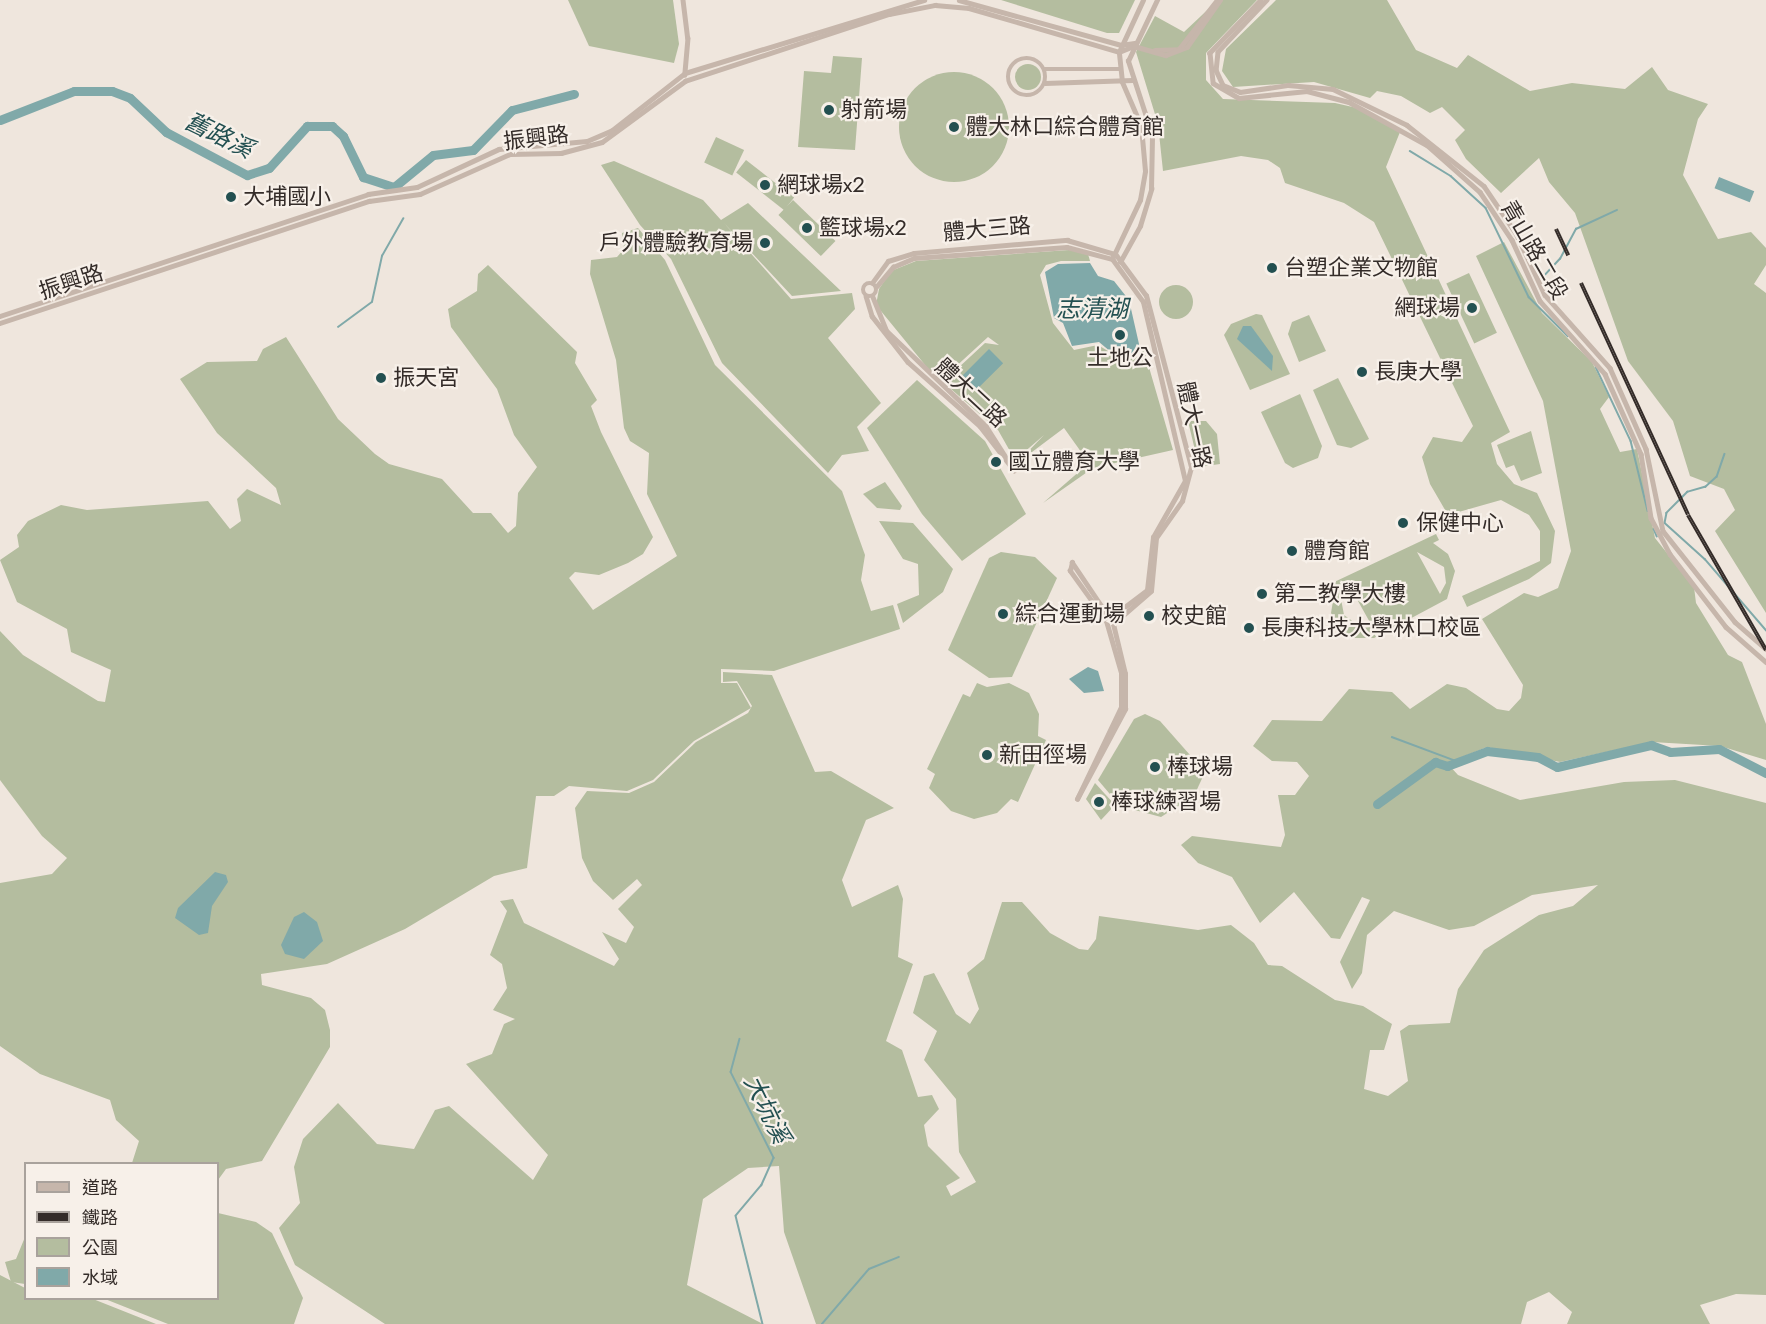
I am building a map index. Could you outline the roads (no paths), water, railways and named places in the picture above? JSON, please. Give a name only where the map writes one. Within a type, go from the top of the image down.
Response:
[{"type":"street","points":[[683,0],[688,38],[686,81]]},
{"type":"street","name":"振興路","points":[[0,316],[368,194],[417,188],[499,149],[565,146],[605,134],[685,73],[924,0]]},
{"type":"street","points":[[959,0],[1121,45],[1135,44],[1160,51],[1179,49],[1218,0]]},
{"type":"street","points":[[1114,256],[1140,200],[1145,171],[1141,126],[1122,82],[1119,52],[1143,0]]},
{"type":"street","points":[[1119,263],[1144,214],[1154,172],[1148,122],[1132,80],[1128,61],[1156,0]]},
{"type":"street","name":"青山路二段","points":[[1261,0],[1210,53],[1213,83],[1239,98],[1306,91],[1349,102],[1427,145],[1480,192],[1512,240],[1540,301],[1605,374],[1641,454],[1651,518],[1670,554],[1726,627],[1766,662]]},
{"type":"street","name":"青山路二段","points":[[1267,0],[1218,52],[1216,70],[1223,85],[1240,92],[1288,85],[1333,89],[1407,125],[1484,186],[1517,235],[1545,296],[1610,368],[1646,449],[1663,531],[1735,622],[1766,649]]},
{"type":"street","name":"振興路","points":[[0,323],[369,201],[420,194],[510,153],[561,153],[609,139],[686,81],[889,14],[935,5],[969,8],[1119,52]]},
{"type":"street","points":[[1119,52],[1135,44]]},
{"type":"street","points":[[1021,59],[1037,60],[1045,69],[1045,83],[1037,93],[1024,95],[1009,78],[1021,59]]},
{"type":"street","points":[[1045,69],[1120,69]]},
{"type":"street","points":[[1045,83],[1132,80]]},
{"type":"street","points":[[605,134],[609,139]]},
{"type":"street","name":"體大三路","points":[[866,296],[864,287],[872,282],[888,261],[926,251],[1067,240],[1114,256]]},
{"type":"street","points":[[208,246],[210,254]]},
{"type":"street","name":"體大三路","points":[[877,286],[893,267],[914,258],[1067,247],[1114,256]]},
{"type":"street","name":"體大一路","points":[[1110,623],[1151,591],[1156,538],[1182,501],[1191,467],[1146,296],[1114,256]]},
{"type":"street","points":[[866,296],[873,297],[877,286],[872,282]]},
{"type":"street","name":"體大二路","points":[[866,296],[877,323],[908,362],[980,426],[1014,470],[986,426],[887,331],[873,297]]},
{"type":"street","points":[[1110,623],[1072,562],[1070,571],[1110,623],[1121,674],[1121,707],[1077,799],[1125,709],[1125,674],[1110,623]]},
{"type":"water","points":[[1719,177],[1754,191],[1750,202],[1715,188]]},
{"type":"water","name":"志清湖","points":[[1090,263],[1098,276],[1114,281],[1129,300],[1139,344],[1135,357],[1117,357],[1099,342],[1072,346],[1063,323],[1054,318],[1045,272],[1058,264]]},
{"type":"water","points":[[1243,326],[1251,326],[1273,356],[1272,371],[1237,339]]},
{"type":"water","points":[[989,349],[1003,363],[977,389],[963,375]]},
{"type":"water","points":[[1088,667],[1098,671],[1104,691],[1084,693],[1069,679]]},
{"type":"water","points":[[215,872],[226,875],[228,882],[212,906],[208,933],[199,935],[175,918],[178,908]]},
{"type":"water","points":[[304,912],[317,922],[323,941],[304,959],[285,954],[281,945],[294,917]]},
{"type":"waterway","name":"舊路溪","points":[[0,120],[74,91],[112,91],[130,98],[166,132],[247,175],[269,168],[307,126],[332,126],[343,136],[363,177],[394,187],[433,155],[473,150],[512,110],[574,94]]},
{"type":"waterway","points":[[1410,151],[1451,176],[1486,208],[1529,297],[1568,336]]},
{"type":"waterway","points":[[1543,277],[1560,259],[1576,229],[1617,210]]},
{"type":"waterway","points":[[338,327],[372,302],[382,256],[403,219]]},
{"type":"waterway","points":[[1596,367],[1631,441],[1648,511]]},
{"type":"waterway","points":[[1725,454],[1717,477],[1706,487],[1688,492],[1667,513],[1665,523],[1705,559],[1766,630]]},
{"type":"waterway","points":[[1654,529],[1657,536]]},
{"type":"waterway","points":[[1392,737],[1459,762]]},
{"type":"waterway","points":[[1377,804],[1435,762],[1447,766],[1487,751],[1538,757],[1557,767],[1651,745],[1670,752],[1719,749],[1766,773]]},
{"type":"waterway","name":"大坑溪","points":[[740,1039],[731,1072],[774,1158],[762,1185],[736,1216],[763,1324]]},
{"type":"waterway","points":[[822,1324],[869,1269],[899,1257]]},
{"type":"railway","points":[[1556,229],[1568,255]]},
{"type":"railway","points":[[1581,283],[1688,515],[1766,650]]},
{"type":"place","name":"射箭場","points":[[829,110]]},
{"type":"place","name":"體大林口綜合體育館","points":[[954,127]]},
{"type":"place","name":"網球場x2","points":[[765,185]]},
{"type":"place","name":"大埔國小","points":[[231,197]]},
{"type":"place","name":"籃球場x2","points":[[807,228]]},
{"type":"place","name":"戶外體驗教育場","points":[[765,243]]},
{"type":"place","name":"台塑企業文物館","points":[[1272,268]]},
{"type":"place","name":"網球場","points":[[1472,308]]},
{"type":"place","name":"土地公","points":[[1120,335]]},
{"type":"place","name":"長庚大學","points":[[1362,372]]},
{"type":"place","name":"振天宮","points":[[381,378]]},
{"type":"place","name":"國立體育大學","points":[[996,462]]},
{"type":"place","name":"保健中心","points":[[1403,523]]},
{"type":"place","name":"體育館","points":[[1292,551]]},
{"type":"place","name":"第二教學大樓","points":[[1262,594]]},
{"type":"place","name":"綜合運動場","points":[[1003,614]]},
{"type":"place","name":"校史館","points":[[1149,616]]},
{"type":"place","name":"長庚科技大學林口校區","points":[[1249,628]]},
{"type":"place","name":"新田徑場","points":[[987,755]]},
{"type":"place","name":"棒球場","points":[[1155,767]]},
{"type":"place","name":"棒球練習場","points":[[1099,802]]}]
